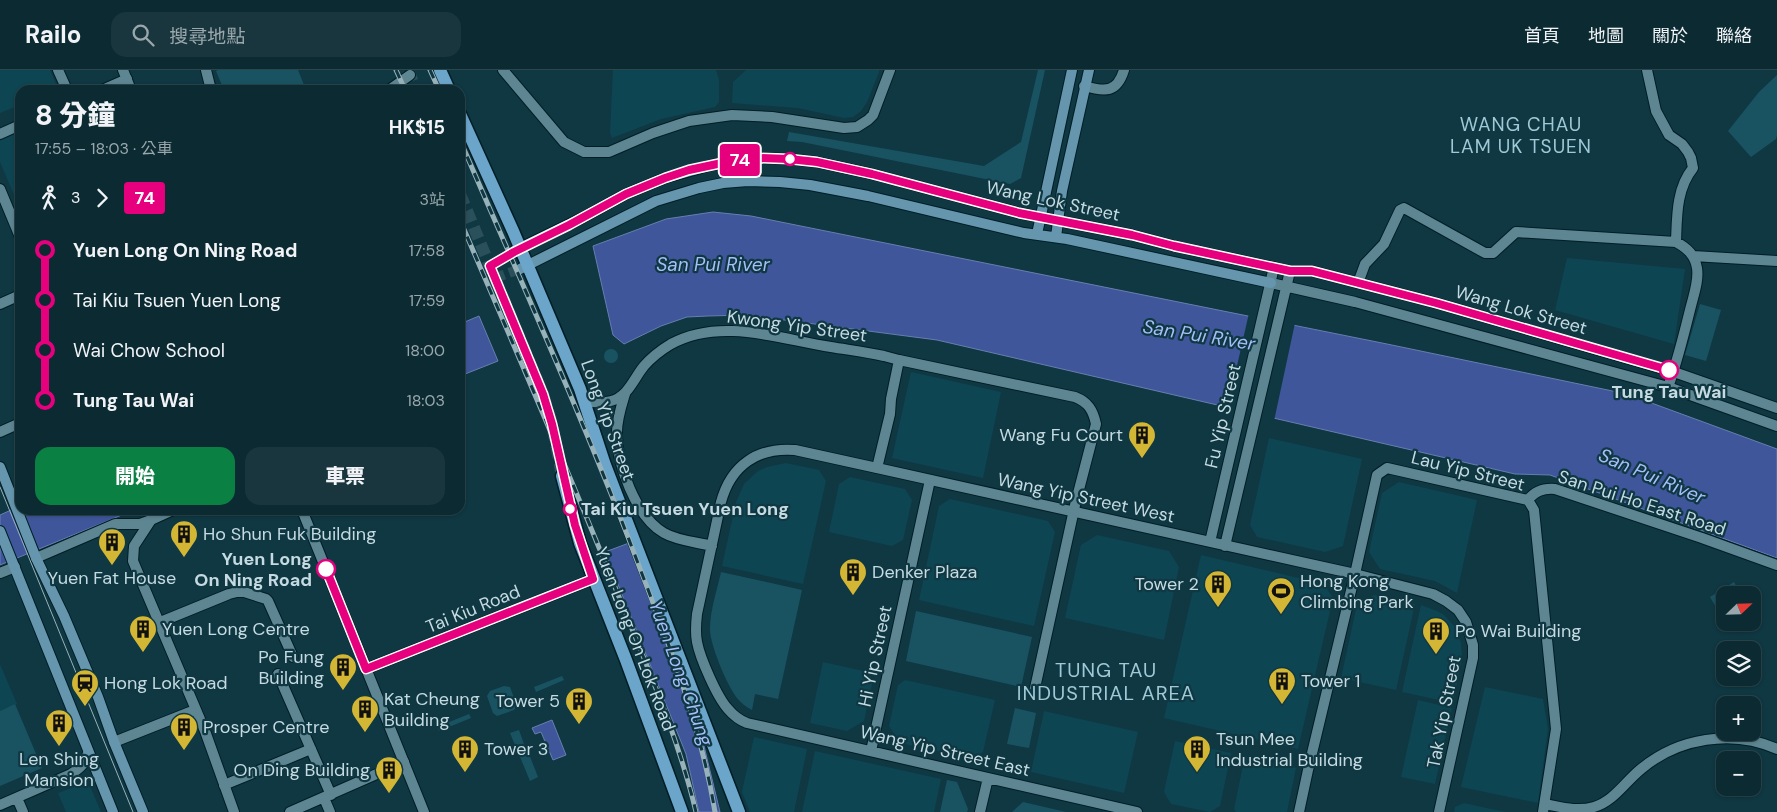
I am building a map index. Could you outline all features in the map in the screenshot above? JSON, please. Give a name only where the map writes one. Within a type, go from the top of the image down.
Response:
[{"type":"main road","points":[[440,70],[447,85]]},
{"type":"main road","points":[[1037,234],[1072,70]]},
{"type":"main road","points":[[1056,237],[1062,191],[1089,70]]},
{"type":"main road","name":"Long Yip Street","points":[[465,126],[524,268],[585,402],[606,466],[739,812]]},
{"type":"main road","name":"Wang Lok Street","points":[[517,250],[626,194],[665,178],[712,164],[760,158],[817,162],[1040,217],[1132,235],[1290,271]]},
{"type":"main road","name":"Wang Lok Street","points":[[524,268],[656,201],[699,188],[740,182],[780,182],[810,185],[868,196],[1024,233],[1056,237],[1271,283]]},
{"type":"main road","points":[[0,467],[15,503]]},
{"type":"main road","name":"Yuen Long On Lok Road","points":[[562,476],[580,543],[626,660],[679,811]]},
{"type":"main road","points":[[20,515],[36,558],[68,625],[143,812]]},
{"type":"main road","points":[[0,531],[113,812]]},
{"type":"street","points":[[58,70],[64,85]]},
{"type":"street","points":[[206,70],[209,85]]},
{"type":"street","points":[[503,70],[564,142],[584,152],[609,152],[653,133],[689,121],[732,115],[772,117],[844,128],[857,127],[873,115],[890,70]]},
{"type":"street","points":[[1084,86],[1105,91],[1111,89],[1122,77],[1124,70]]},
{"type":"street","points":[[1647,70],[1656,111],[1669,135],[1682,144],[1691,158],[1693,168],[1686,176],[1678,205],[1676,242]]},
{"type":"street","points":[[110,85],[125,75]]},
{"type":"street","points":[[396,85],[410,75]]},
{"type":"street","points":[[0,134],[15,127]]},
{"type":"street","points":[[0,190],[15,225]]},
{"type":"street","points":[[1358,283],[1365,264],[1384,244],[1400,210],[1404,208],[1490,254],[1493,254],[1516,232],[1676,242],[1688,248],[1693,256],[1697,268],[1697,282],[1674,372],[1668,387]]},
{"type":"street","points":[[1693,256],[1777,261]]},
{"type":"street","name":"Fu Yip Street","points":[[1210,542],[1274,267]]},
{"type":"street","name":"Fu Yip Street","points":[[1225,546],[1290,271]]},
{"type":"street","name":"Wang Lok Street","points":[[1290,271],[1312,271],[1436,303],[1674,372],[1777,408]]},
{"type":"street","name":"Wang Lok Street","points":[[1271,283],[1355,302],[1668,387],[1777,426]]},
{"type":"street","points":[[0,304],[15,297]]},
{"type":"street","name":"Kwong Yip Street","points":[[712,546],[667,534],[650,522],[637,503],[629,485],[616,434],[625,394],[634,378],[661,351],[680,340],[704,332],[740,331],[775,336],[846,348],[1083,400],[1090,406],[1096,424],[1074,513],[1036,688]]},
{"type":"street","points":[[877,468],[890,414],[899,360]]},
{"type":"street","points":[[585,402],[612,401],[625,394]]},
{"type":"street","points":[[0,432],[15,426]]},
{"type":"street","name":"Wang Yip Street West","points":[[747,723],[733,714],[722,702],[702,657],[697,640],[698,614],[724,493],[733,475],[741,466],[750,459],[772,450],[784,449],[809,453],[1355,574]]},
{"type":"street","name":"Lau Yip Street","points":[[1355,574],[1377,475],[1384,470],[1528,500],[1534,510],[1556,729],[1544,808]]},
{"type":"street","name":"Hi Yip Street","points":[[871,751],[930,480]]},
{"type":"street","name":"San Pui Ho East Road","points":[[1528,500],[1532,494],[1539,491],[1555,489],[1777,565]]},
{"type":"street","points":[[36,558],[115,524],[140,524],[162,515]]},
{"type":"street","points":[[304,515],[424,812]]},
{"type":"street","points":[[151,520],[134,546],[132,561],[204,731],[234,812]]},
{"type":"street","points":[[0,573],[14,565]]},
{"type":"street","points":[[1299,812],[1355,574]]},
{"type":"street","name":"Tak Yip Street","points":[[1355,574],[1433,594],[1458,610],[1466,622],[1473,645],[1473,658],[1439,812]]},
{"type":"street","name":"Tai Kiu Road","points":[[366,669],[593,579]]},
{"type":"street","points":[[158,623],[229,594],[241,591],[268,601],[293,657]]},
{"type":"street","points":[[278,674],[311,749],[330,812]]},
{"type":"street","points":[[114,742],[190,712]]},
{"type":"street","name":"Wang Yip Street East","points":[[747,723],[1137,812]]},
{"type":"street","points":[[1544,808],[1574,810],[1600,805],[1612,797],[1649,762],[1694,742],[1734,738],[1777,748]]},
{"type":"street","points":[[224,785],[311,749]]},
{"type":"street","points":[[0,806],[81,768],[86,762],[88,753]]},
{"type":"street","points":[[290,812],[404,762]]},
{"type":"street","points":[[980,812],[988,778]]},
{"type":"street","points":[[17,798],[23,812]]},
{"type":"shaded area","points":[[0,70],[50,70],[56,85],[15,85],[15,107],[0,113]]},
{"type":"shaded area","points":[[298,70],[304,85],[222,85],[216,71]]},
{"type":"shaded area","points":[[613,70],[716,70],[719,80],[719,102],[715,107],[661,119],[612,138],[610,133]]},
{"type":"shaded area","points":[[746,70],[879,70],[879,72],[867,102],[861,111],[853,117],[844,118],[798,108],[732,103],[733,82]]},
{"type":"shaded area","points":[[1038,70],[1045,70],[1021,178],[1010,184],[802,142],[787,141],[789,132],[984,166],[1021,142]]},
{"type":"shaded area","points":[[1777,75],[1776,139],[1751,157],[1728,131],[1759,92]]},
{"type":"shaded area","points":[[15,134],[15,197],[0,162],[1,139]]},
{"type":"shaded area","points":[[1567,258],[1685,269],[1674,344],[1555,310]]},
{"type":"shaded area","points":[[1700,304],[1721,310],[1706,361],[1685,355]]},
{"type":"shaded area","points":[[608,349],[614,349],[618,356],[614,363],[608,363],[604,359],[604,353]]},
{"type":"shaded area","points":[[911,372],[1001,392],[983,478],[892,458]]},
{"type":"shaded area","points":[[1269,438],[1362,459],[1343,546],[1325,552],[1257,537],[1250,525]]},
{"type":"shaded area","points":[[786,463],[819,470],[826,481],[803,584],[722,566],[736,502],[744,484],[758,471]]},
{"type":"shaded area","points":[[850,477],[905,489],[912,500],[903,540],[892,546],[829,532],[839,484]]},
{"type":"shaded area","points":[[1399,482],[1477,500],[1457,593],[1435,581],[1380,569],[1369,552],[1382,493]]},
{"type":"shaded area","points":[[950,499],[1048,521],[1055,532],[1034,626],[919,600],[939,506]]},
{"type":"shaded area","points":[[1097,535],[1169,551],[1179,567],[1164,640],[1065,618],[1081,545]]},
{"type":"shaded area","points":[[1201,555],[1324,584],[1333,598],[1298,749],[1164,718]]},
{"type":"shaded area","points":[[721,572],[802,590],[778,699],[755,694],[752,710],[740,702],[733,692],[713,645],[710,629],[711,615]]},
{"type":"shaded area","points":[[1734,582],[1736,586],[1728,586]]},
{"type":"shaded area","points":[[1716,593],[1716,607],[1710,597]]},
{"type":"shaded area","points":[[1374,595],[1415,604],[1396,690],[1341,678],[1357,605]]},
{"type":"shaded area","name":"Po Wai Building","points":[[1421,605],[1444,615],[1455,627],[1461,643],[1462,659],[1453,703],[1402,692]]},
{"type":"shaded area","points":[[916,611],[1032,637],[1021,687],[906,661]]},
{"type":"shaded area","points":[[823,662],[868,672],[873,680],[864,721],[847,731],[810,723]]},
{"type":"shaded area","points":[[0,664],[17,704],[0,711]]},
{"type":"shaded area","points":[[562,676],[564,680],[536,692],[534,687]]},
{"type":"shaded area","points":[[905,680],[995,700],[983,752],[973,759],[900,743],[889,726],[898,685]]},
{"type":"shaded area","points":[[504,686],[510,687],[517,706],[514,710],[497,716],[493,713],[487,696],[490,691]]},
{"type":"shaded area","points":[[1485,687],[1543,699],[1548,729],[1538,803],[1461,787]]},
{"type":"shaded area","points":[[1418,700],[1452,708],[1435,784],[1401,777]]},
{"type":"shaded area","points":[[15,704],[42,768],[0,786],[0,711]]},
{"type":"shaded area","points":[[1015,708],[1036,713],[1029,748],[1007,744]]},
{"type":"shaded area","points":[[1044,711],[1138,732],[1124,793],[1031,772]]},
{"type":"shaded area","points":[[469,714],[471,718],[439,731],[437,727]]},
{"type":"shaded area","points":[[519,730],[525,747],[517,750],[510,733]]},
{"type":"shaded area","points":[[754,737],[807,749],[794,812],[750,812],[742,792]]},
{"type":"shaded area","name":"Tsun Mee Industrial Building","points":[[1175,741],[1231,753],[1220,806],[1210,812],[1171,804],[1164,792]]},
{"type":"shaded area","points":[[527,749],[538,777],[530,781],[518,752]]},
{"type":"shaded area","points":[[815,751],[941,779],[934,812],[802,812]]},
{"type":"shaded area","points":[[1245,756],[1296,768],[1287,812],[1236,812],[1234,809]]},
{"type":"shaded area","points":[[947,780],[957,782],[968,809],[967,812],[940,812]]},
{"type":"shaded area","points":[[82,784],[90,786],[101,812],[66,812],[58,793]]},
{"type":"shaded area","points":[[1023,802],[1066,812],[1012,812]]},
{"type":"shaded area","points":[[1464,803],[1506,812],[1454,812],[1455,807]]},
{"type":"water","name":"San Pui River","points":[[713,212],[751,216],[1627,394],[1777,449],[1777,558],[1550,475],[1515,474],[937,340],[746,315],[687,317],[661,326],[624,344],[613,335],[593,246],[666,219]]},
{"type":"water","points":[[479,316],[498,361],[465,374],[465,322]]},
{"type":"water","points":[[15,508],[15,515],[122,515],[0,565],[0,515]]},
{"type":"water","name":"Yuen Long Chung","points":[[629,543],[649,589],[704,746],[720,812],[699,812],[686,754],[605,552]]},
{"type":"water","points":[[552,720],[566,755],[553,760],[541,732],[535,734],[532,728]]},
{"type":"pier","points":[[1249,313],[1295,323],[1274,421],[1227,410]]},
{"type":"tunnel","points":[[408,70],[414,85]]},
{"type":"tunnel","points":[[465,206],[543,394],[552,424],[562,476]]},
{"type":"tunnel","points":[[490,266],[514,251]]},
{"type":"tunnel","points":[[495,278],[520,269]]},
{"type":"tram line","points":[[0,487],[133,812]]},
{"type":"railway","points":[[396,70],[403,85]]},
{"type":"railway","points":[[430,70],[437,85]]},
{"type":"railway","points":[[465,152],[575,405],[651,596],[693,718],[702,749],[715,812]]},
{"type":"railway","points":[[465,232],[579,499],[650,673],[671,728],[696,812]]},
{"type":"bus line","name":"74","points":[[326,569],[366,669],[593,579],[575,525],[562,476],[552,424],[543,394],[490,266],[626,194],[689,170],[736,160],[760,158],[817,162],[872,174],[1019,213],[1132,235],[1290,271],[1312,271],[1436,303],[1669,370]]},
{"type":"place","name":"Tung Tau Wai","points":[[1669,370]]},
{"type":"place","name":"Wang Fu Court","points":[[1142,459]]},
{"type":"place","name":"Tai Kiu Tsuen Yuen Long","points":[[570,509]]},
{"type":"place","name":"Ho Shun Fuk Building","points":[[184,558]]},
{"type":"place","name":"Yuen Fat House","points":[[112,566]]},
{"type":"place","name":"Yuen Long On Ning Road","points":[[326,569]]},
{"type":"place","name":"Denker Plaza","points":[[853,596]]},
{"type":"place","name":"Tower 2","points":[[1218,608]]},
{"type":"place","name":"Hong Kong Climbing Park","points":[[1281,615]]},
{"type":"place","name":"Yuen Long Centre","points":[[143,653]]},
{"type":"place","name":"Po Wai Building","points":[[1436,655]]},
{"type":"place","name":"Po Fung Building","points":[[343,691]]},
{"type":"place","name":"Tower 1","points":[[1282,705]]},
{"type":"place","name":"Hong Lok Road","points":[[85,707]]},
{"type":"place","name":"Tower 5","points":[[579,725]]},
{"type":"place","name":"Kat Cheung Building","points":[[365,733]]},
{"type":"place","name":"Len Shing Mansion","points":[[59,747]]},
{"type":"place","name":"Prosper Centre","points":[[184,751]]},
{"type":"place","name":"Tower 3","points":[[465,773]]},
{"type":"place","name":"Tsun Mee Industrial Building","points":[[1197,773]]},
{"type":"place","name":"On Ding Building","points":[[389,794]]},
{"type":"district","name":"WANG CHAU LAM UK TSUEN","points":[[1521,135]]},
{"type":"district","name":"TUNG TAU INDUSTRIAL AREA","points":[[1106,682]]}]
